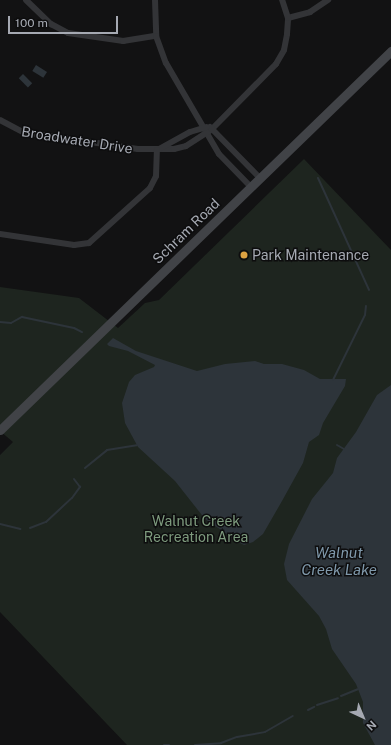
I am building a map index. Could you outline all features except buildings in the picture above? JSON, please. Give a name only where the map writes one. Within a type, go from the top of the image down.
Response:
[{"type":"main road","name":"Schram Road","points":[[0,430],[391,51]]},
{"type":"street","points":[[26,0],[51,24],[68,33],[123,41],[156,36]]},
{"type":"street","points":[[155,0],[156,36],[166,63],[208,127],[219,154],[251,187]]},
{"type":"street","points":[[0,234],[74,244],[89,243],[150,188],[156,176],[157,150],[190,132],[208,127],[276,64],[286,41],[288,18],[282,0]]},
{"type":"street","points":[[288,18],[310,12],[328,0]]},
{"type":"street","name":"Broadwater Drive","points":[[0,120],[23,132],[157,150],[186,146],[208,127]]},
{"type":"street","points":[[208,127],[260,178]]},
{"type":"green space","name":"Walnut Creek Recreation Area","points":[[304,159],[391,250],[391,745],[127,745],[0,612],[0,455],[13,442],[0,431],[0,287],[79,298],[118,328],[145,303],[159,300]]},
{"type":"water","points":[[36,65],[47,72],[43,78],[32,71]]},
{"type":"water","points":[[23,74],[32,83],[28,87],[19,78]]},
{"type":"water","points":[[113,338],[136,351],[197,371],[225,364],[255,361],[264,364],[282,364],[304,370],[320,379],[346,379],[345,386],[323,423],[319,435],[309,442],[303,463],[282,501],[263,534],[253,542],[244,545],[205,519],[175,481],[138,447],[125,423],[122,403],[129,382],[135,375],[154,367],[155,365],[128,351],[109,346],[107,344]]},
{"type":"water","name":"Walnut Creek Lake","points":[[391,385],[391,745],[375,745],[363,723],[363,702],[356,684],[332,649],[326,629],[319,616],[287,580],[284,564],[289,544],[312,499],[333,473],[337,458],[356,432],[377,395]]},
{"type":"waterway","points":[[318,178],[369,290]]},
{"type":"waterway","points":[[333,380],[365,315],[366,306]]},
{"type":"waterway","points":[[0,322],[11,323],[22,317],[74,328],[82,332]]},
{"type":"waterway","points":[[85,468],[107,450],[137,445]]},
{"type":"waterway","points":[[337,445],[344,449]]},
{"type":"waterway","points":[[30,528],[46,522],[72,498],[80,487],[74,479]]},
{"type":"waterway","points":[[0,524],[20,529]]},
{"type":"waterway","points":[[341,696],[358,689]]},
{"type":"waterway","points":[[317,705],[338,698]]},
{"type":"waterway","points":[[308,710],[314,707]]},
{"type":"waterway","points":[[195,745],[221,743],[237,737],[265,732],[293,716]]},
{"type":"waterway","points":[[164,745],[169,745]]},
{"type":"place","name":"Park Maintenance","points":[[244,255]]}]
